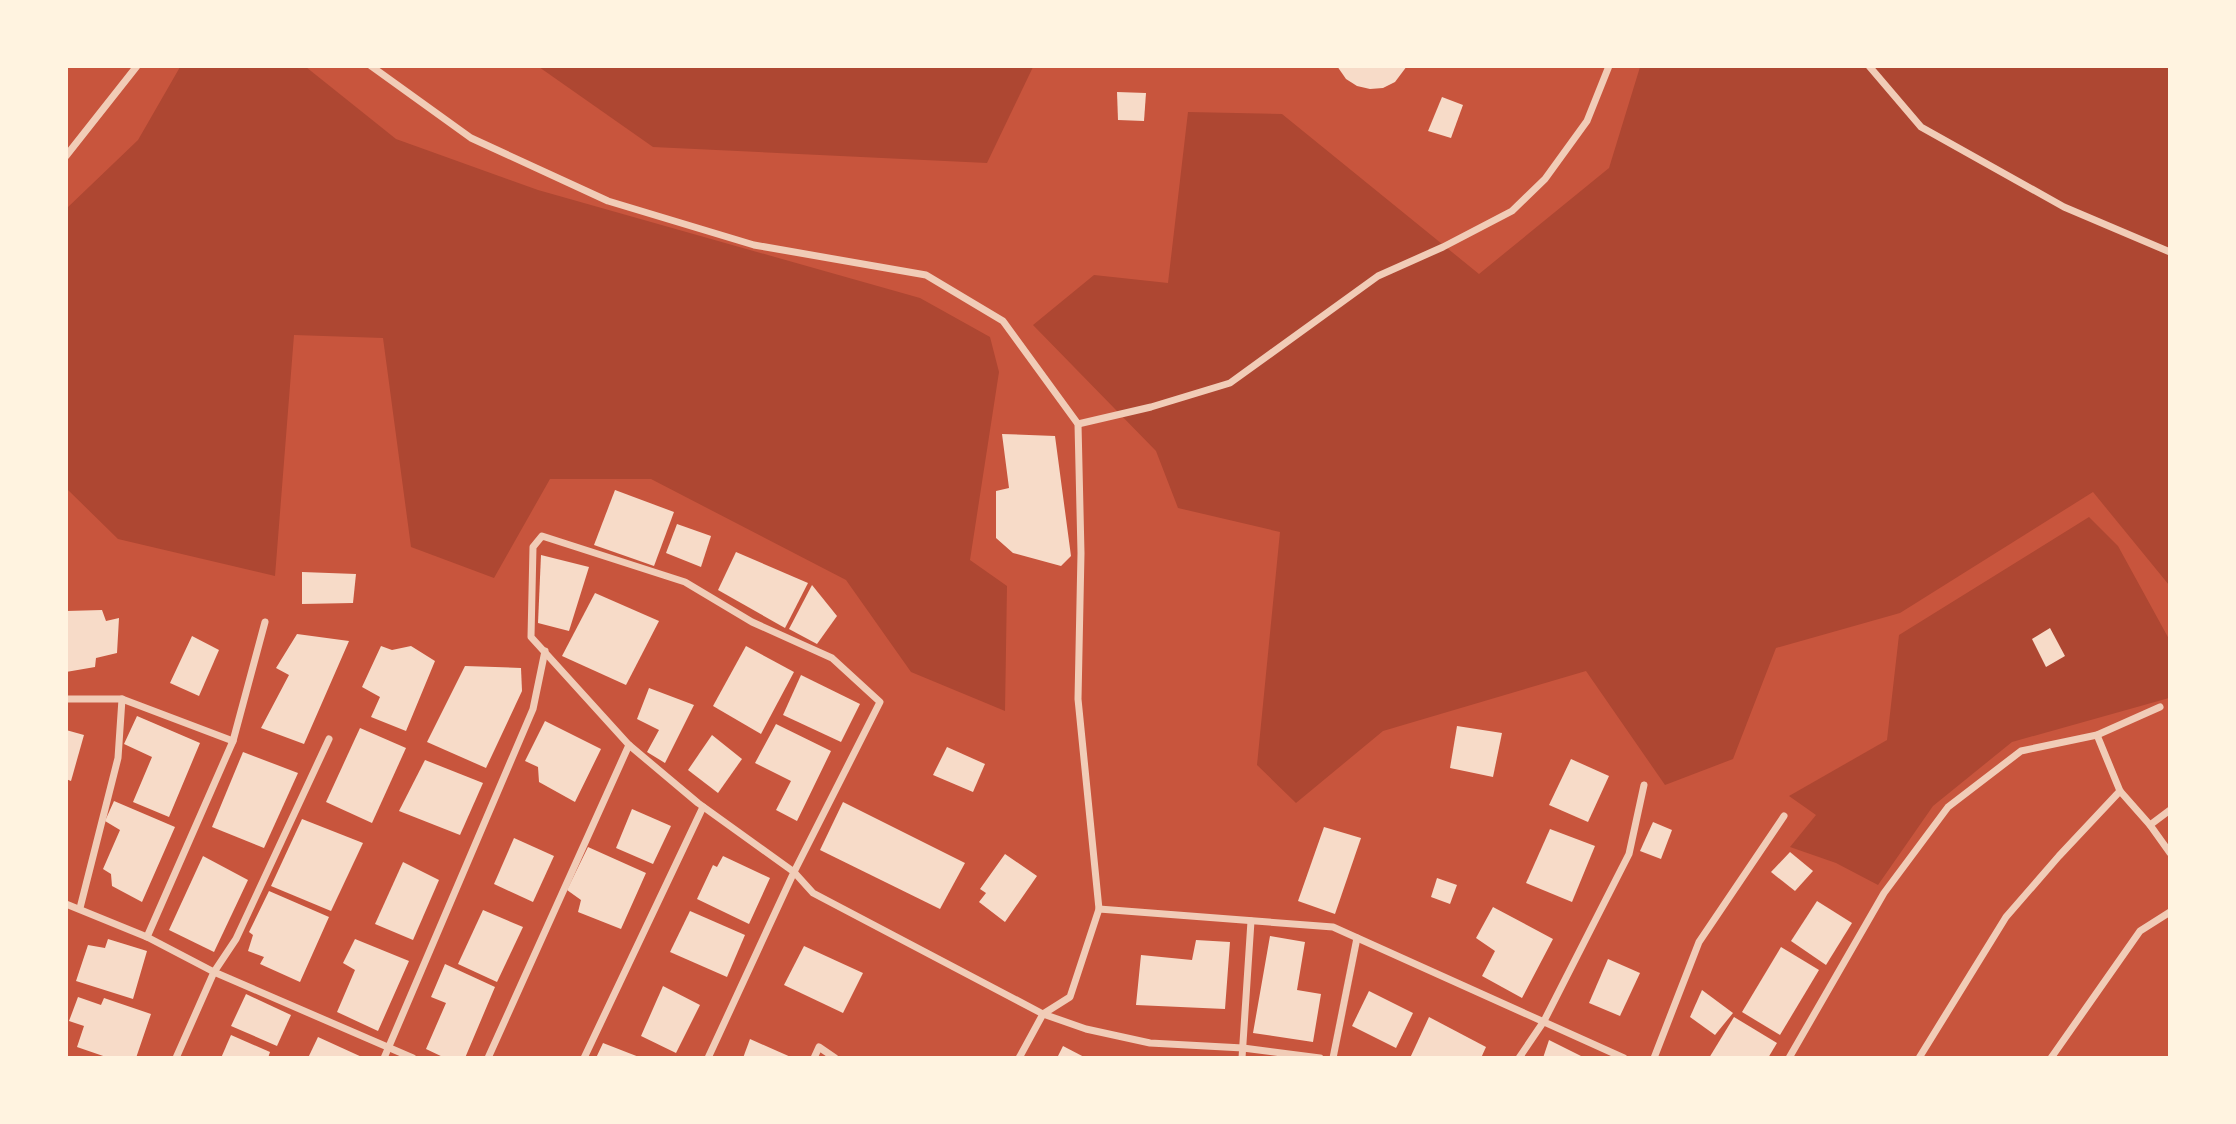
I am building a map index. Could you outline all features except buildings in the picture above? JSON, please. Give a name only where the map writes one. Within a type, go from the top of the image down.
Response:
[{"type":"street","points":[[66,156],[137,66]]},
{"type":"street","points":[[371,66],[471,138],[608,201],[754,245],[926,275],[1003,321],[1078,424],[1081,553],[1078,699],[1099,909],[1070,997],[1043,1014],[1019,1058]]},
{"type":"street","points":[[1078,424],[1151,407],[1230,383],[1378,276],[1443,247],[1511,211],[1545,179],[1587,121],[1609,66]]},
{"type":"street","points":[[1869,66],[1921,127],[2064,207],[2169,252]]},
{"type":"street","points":[[708,1058],[794,872],[880,702],[832,658],[752,622],[685,582],[542,536],[533,547],[531,637],[629,745],[704,807],[794,872],[813,893],[1043,1014],[1086,1030],[1150,1044],[1243,1048],[1320,1058]]},
{"type":"street","points":[[147,937],[233,741],[265,622]]},
{"type":"street","points":[[384,1058],[533,709],[545,651]]},
{"type":"street","points":[[66,699],[122,699],[233,741]]},
{"type":"street","points":[[80,908],[118,758],[122,699]]},
{"type":"street","points":[[1789,1058],[1884,893],[1948,807],[2021,751],[2097,735],[2160,706]]},
{"type":"street","points":[[2097,735],[2120,791],[2150,825],[2169,853]]},
{"type":"street","points":[[176,1058],[214,972],[236,939],[329,739]]},
{"type":"street","points":[[488,1058],[629,745]]},
{"type":"street","points":[[1519,1058],[1544,1021],[1629,854],[1644,785]]},
{"type":"street","points":[[1919,1058],[2006,917],[2120,791]]},
{"type":"street","points":[[584,1058],[704,807]]},
{"type":"street","points":[[2150,825],[2169,810]]},
{"type":"street","points":[[1654,1058],[1699,942],[1784,816]]},
{"type":"street","points":[[66,904],[147,937],[214,972],[413,1058]]},
{"type":"street","points":[[1099,909],[1333,927],[1624,1058]]},
{"type":"street","points":[[2051,1058],[2140,931],[2169,912]]},
{"type":"street","points":[[1242,1058],[1251,921]]},
{"type":"street","points":[[1333,1058],[1357,938]]},
{"type":"street","points":[[814,1058],[819,1047],[835,1058]]},
{"type":"shaded area","points":[[180,67],[306,67],[396,139],[538,190],[920,298],[990,337],[999,372],[970,560],[1007,586],[1005,711],[911,672],[846,580],[651,479],[550,479],[494,578],[411,547],[383,338],[294,335],[275,576],[118,539],[67,489],[67,208],[138,140]]},
{"type":"shaded area","points":[[539,67],[1033,67],[987,163],[653,147]]},
{"type":"shaded area","points":[[1640,67],[2169,67],[2169,585],[2093,492],[1900,613],[1776,648],[1733,759],[1665,785],[1586,671],[1383,731],[1296,803],[1257,765],[1280,532],[1178,508],[1156,451],[1033,325],[1094,275],[1168,283],[1188,112],[1282,114],[1479,274],[1609,168]]},
{"type":"shaded area","points":[[2089,517],[2118,546],[2169,639],[2169,698],[2012,742],[1933,806],[1878,885],[1836,863],[1790,847],[1816,815],[1789,796],[1887,740],[1899,635]]}]
